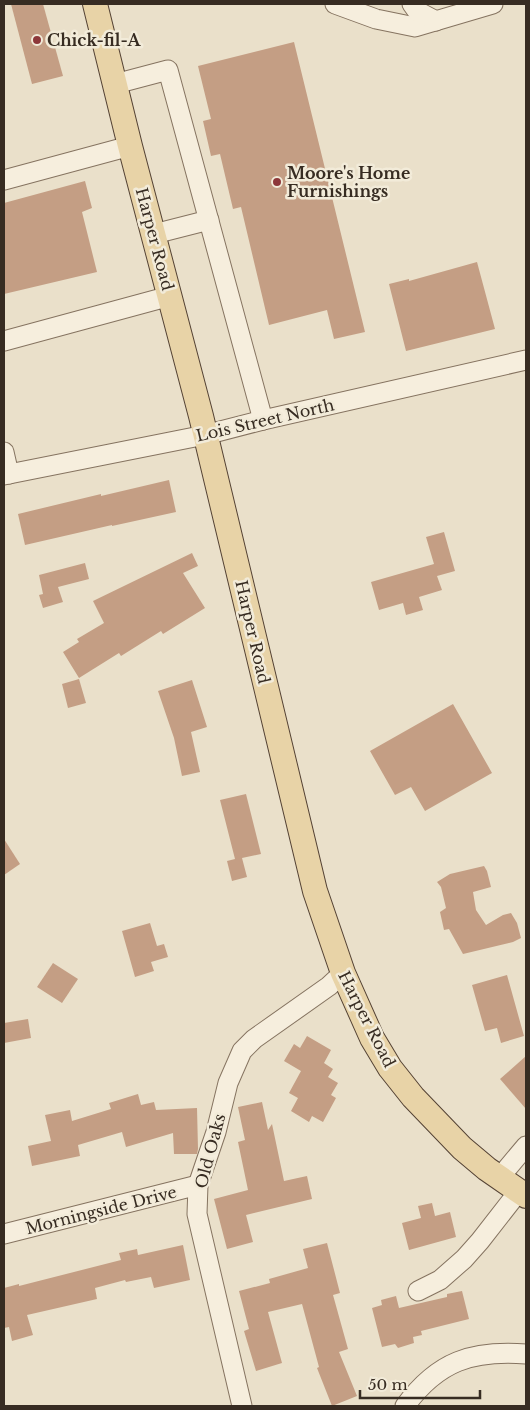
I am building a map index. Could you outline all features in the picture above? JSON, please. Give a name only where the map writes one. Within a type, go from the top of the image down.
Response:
[{"type":"main road","name":"Harper Road","points":[[95,4],[205,435],[315,891],[343,973],[369,1030],[390,1068],[413,1098],[462,1148],[487,1169],[515,1188]]},
{"type":"street","points":[[335,4],[372,11],[415,27],[493,4]]},
{"type":"street","points":[[412,4],[418,11],[436,21]]},
{"type":"street","points":[[116,84],[168,70],[263,420]]},
{"type":"street","points":[[4,180],[130,146]]},
{"type":"street","points":[[154,234],[209,220]]},
{"type":"street","points":[[4,341],[170,296]]},
{"type":"street","name":"Lois Street North","points":[[6,475],[205,435],[526,360]]},
{"type":"street","points":[[4,452],[6,475]]},
{"type":"street","name":"Old Oaks","points":[[242,1406],[197,1214],[198,1185],[216,1132],[228,1083],[242,1051],[254,1039],[330,986],[343,973]]},
{"type":"street","points":[[418,1291],[440,1280],[464,1259],[480,1241],[515,1188],[526,1146]]},
{"type":"street","name":"Morningside Drive","points":[[4,1234],[198,1185]]},
{"type":"street","points":[[410,1403],[435,1373],[452,1362],[490,1353],[526,1354]]},
{"type":"building","name":"Chick-fil-A","points":[[11,4],[43,4],[63,76],[32,84]]},
{"type":"building","name":"Moore's Home Furnishings","points":[[294,42],[365,332],[334,339],[327,310],[269,325],[241,207],[233,209],[220,154],[211,156],[203,121],[211,119],[198,66]]},
{"type":"building","points":[[85,181],[92,208],[82,212],[97,272],[4,294],[4,203]]},
{"type":"building","points":[[477,262],[495,329],[406,351],[389,284],[409,279],[409,281]]},
{"type":"building","points":[[169,480],[176,512],[25,545],[18,514]]},
{"type":"building","points":[[444,532],[455,571],[437,576],[442,590],[419,597],[423,610],[406,615],[403,603],[379,610],[371,582],[434,564],[426,537]]},
{"type":"building","points":[[192,553],[198,566],[183,573],[205,608],[163,634],[161,631],[121,656],[119,653],[79,678],[63,652],[79,642],[77,639],[104,623],[93,601]]},
{"type":"building","points":[[85,563],[89,579],[58,587],[63,602],[43,608],[39,595],[43,594],[39,575]]},
{"type":"building","points":[[79,679],[86,703],[68,708],[62,684]]},
{"type":"building","points":[[192,680],[207,727],[191,732],[200,772],[182,776],[174,738],[158,691]]},
{"type":"building","points":[[453,704],[492,773],[425,811],[411,787],[395,795],[370,751]]},
{"type":"building","points":[[246,794],[261,854],[242,858],[247,877],[232,881],[227,861],[235,859],[220,800]]},
{"type":"building","points":[[4,839],[20,864],[4,875]]},
{"type":"building","points":[[484,866],[491,887],[473,892],[476,910],[486,925],[503,915],[511,913],[517,923],[521,938],[513,942],[463,954],[449,929],[444,930],[440,912],[446,908],[441,887],[437,882],[450,874]]},
{"type":"building","points":[[150,923],[157,946],[164,944],[168,957],[151,962],[154,971],[135,977],[122,931]]},
{"type":"building","points":[[53,963],[78,979],[62,1003],[37,987]]},
{"type":"building","points":[[507,975],[524,1036],[501,1043],[497,1028],[485,1031],[472,985]]},
{"type":"building","points":[[28,1019],[31,1038],[4,1043],[4,1023]]},
{"type":"building","points":[[307,1036],[331,1050],[324,1063],[333,1069],[328,1077],[338,1083],[331,1095],[336,1098],[323,1122],[312,1116],[309,1122],[291,1111],[298,1098],[289,1093],[301,1071],[284,1061],[294,1044],[300,1048]]},
{"type":"building","points":[[526,1056],[526,1109],[500,1079]]},
{"type":"building","points":[[138,1094],[141,1105],[154,1102],[156,1110],[197,1108],[197,1154],[174,1154],[173,1133],[126,1147],[122,1132],[78,1145],[80,1156],[32,1166],[28,1146],[51,1141],[45,1115],[70,1110],[72,1121],[111,1109],[109,1103]]},
{"type":"building","points":[[262,1102],[268,1130],[272,1124],[284,1181],[307,1176],[312,1199],[246,1215],[253,1242],[227,1249],[214,1199],[248,1190],[238,1142],[245,1140],[238,1107]]},
{"type":"building","points":[[432,1203],[435,1216],[450,1212],[456,1237],[409,1250],[402,1223],[421,1218],[418,1206]]},
{"type":"building","points":[[327,1243],[340,1293],[333,1295],[348,1349],[339,1352],[357,1396],[332,1406],[317,1368],[319,1367],[302,1304],[268,1312],[282,1363],[256,1371],[244,1331],[249,1329],[239,1291],[270,1283],[269,1279],[308,1268],[303,1249]]},
{"type":"building","points":[[183,1245],[190,1280],[154,1288],[151,1277],[126,1282],[125,1280],[95,1288],[97,1299],[27,1315],[33,1335],[12,1341],[9,1327],[4,1328],[4,1288],[19,1284],[19,1286],[121,1260],[119,1253],[137,1249],[138,1255]]},
{"type":"building","points":[[462,1291],[469,1319],[421,1331],[422,1335],[413,1337],[414,1343],[398,1348],[395,1344],[382,1347],[372,1308],[382,1305],[381,1300],[396,1296],[399,1308],[447,1297],[447,1294]]},
{"type":"place","name":"Chick-fil-A","points":[[37,40]]},
{"type":"place","name":"Moore's Home Furnishings","points":[[277,182]]}]
